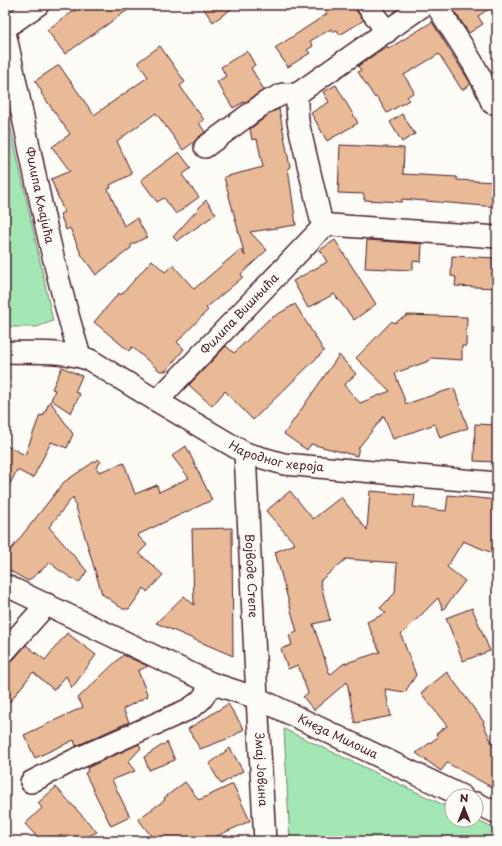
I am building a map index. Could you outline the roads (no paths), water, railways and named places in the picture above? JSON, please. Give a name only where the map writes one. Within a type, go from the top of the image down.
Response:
[{"type":"street","points":[[5,28],[38,5]]},
{"type":"street","points":[[367,5],[387,32]]},
{"type":"street","points":[[205,147],[266,102],[283,94],[297,94],[424,5]]},
{"type":"street","points":[[436,5],[482,78],[492,103]]},
{"type":"street","name":"Филипа Кљајића","points":[[5,32],[45,222],[80,356]]},
{"type":"street","points":[[297,94],[298,122],[323,228],[331,226],[497,237]]},
{"type":"street","name":"Филипа Вишњића","points":[[157,401],[323,228]]},
{"type":"street","points":[[5,352],[80,356]]},
{"type":"street","name":"Народног хероја","points":[[80,356],[90,360],[245,453],[284,464],[497,483]]},
{"type":"street","name":"Војводе Степе","points":[[245,453],[257,698]]},
{"type":"street","name":"Кнеза Милоша","points":[[5,585],[211,683],[257,698],[445,788]]},
{"type":"street","points":[[5,651],[47,604]]},
{"type":"street","points":[[31,782],[74,760],[193,707],[205,696],[211,683]]},
{"type":"street","name":"Змај Јовина","points":[[257,698],[265,841]]},
{"type":"street","points":[[484,807],[497,813]]}]
